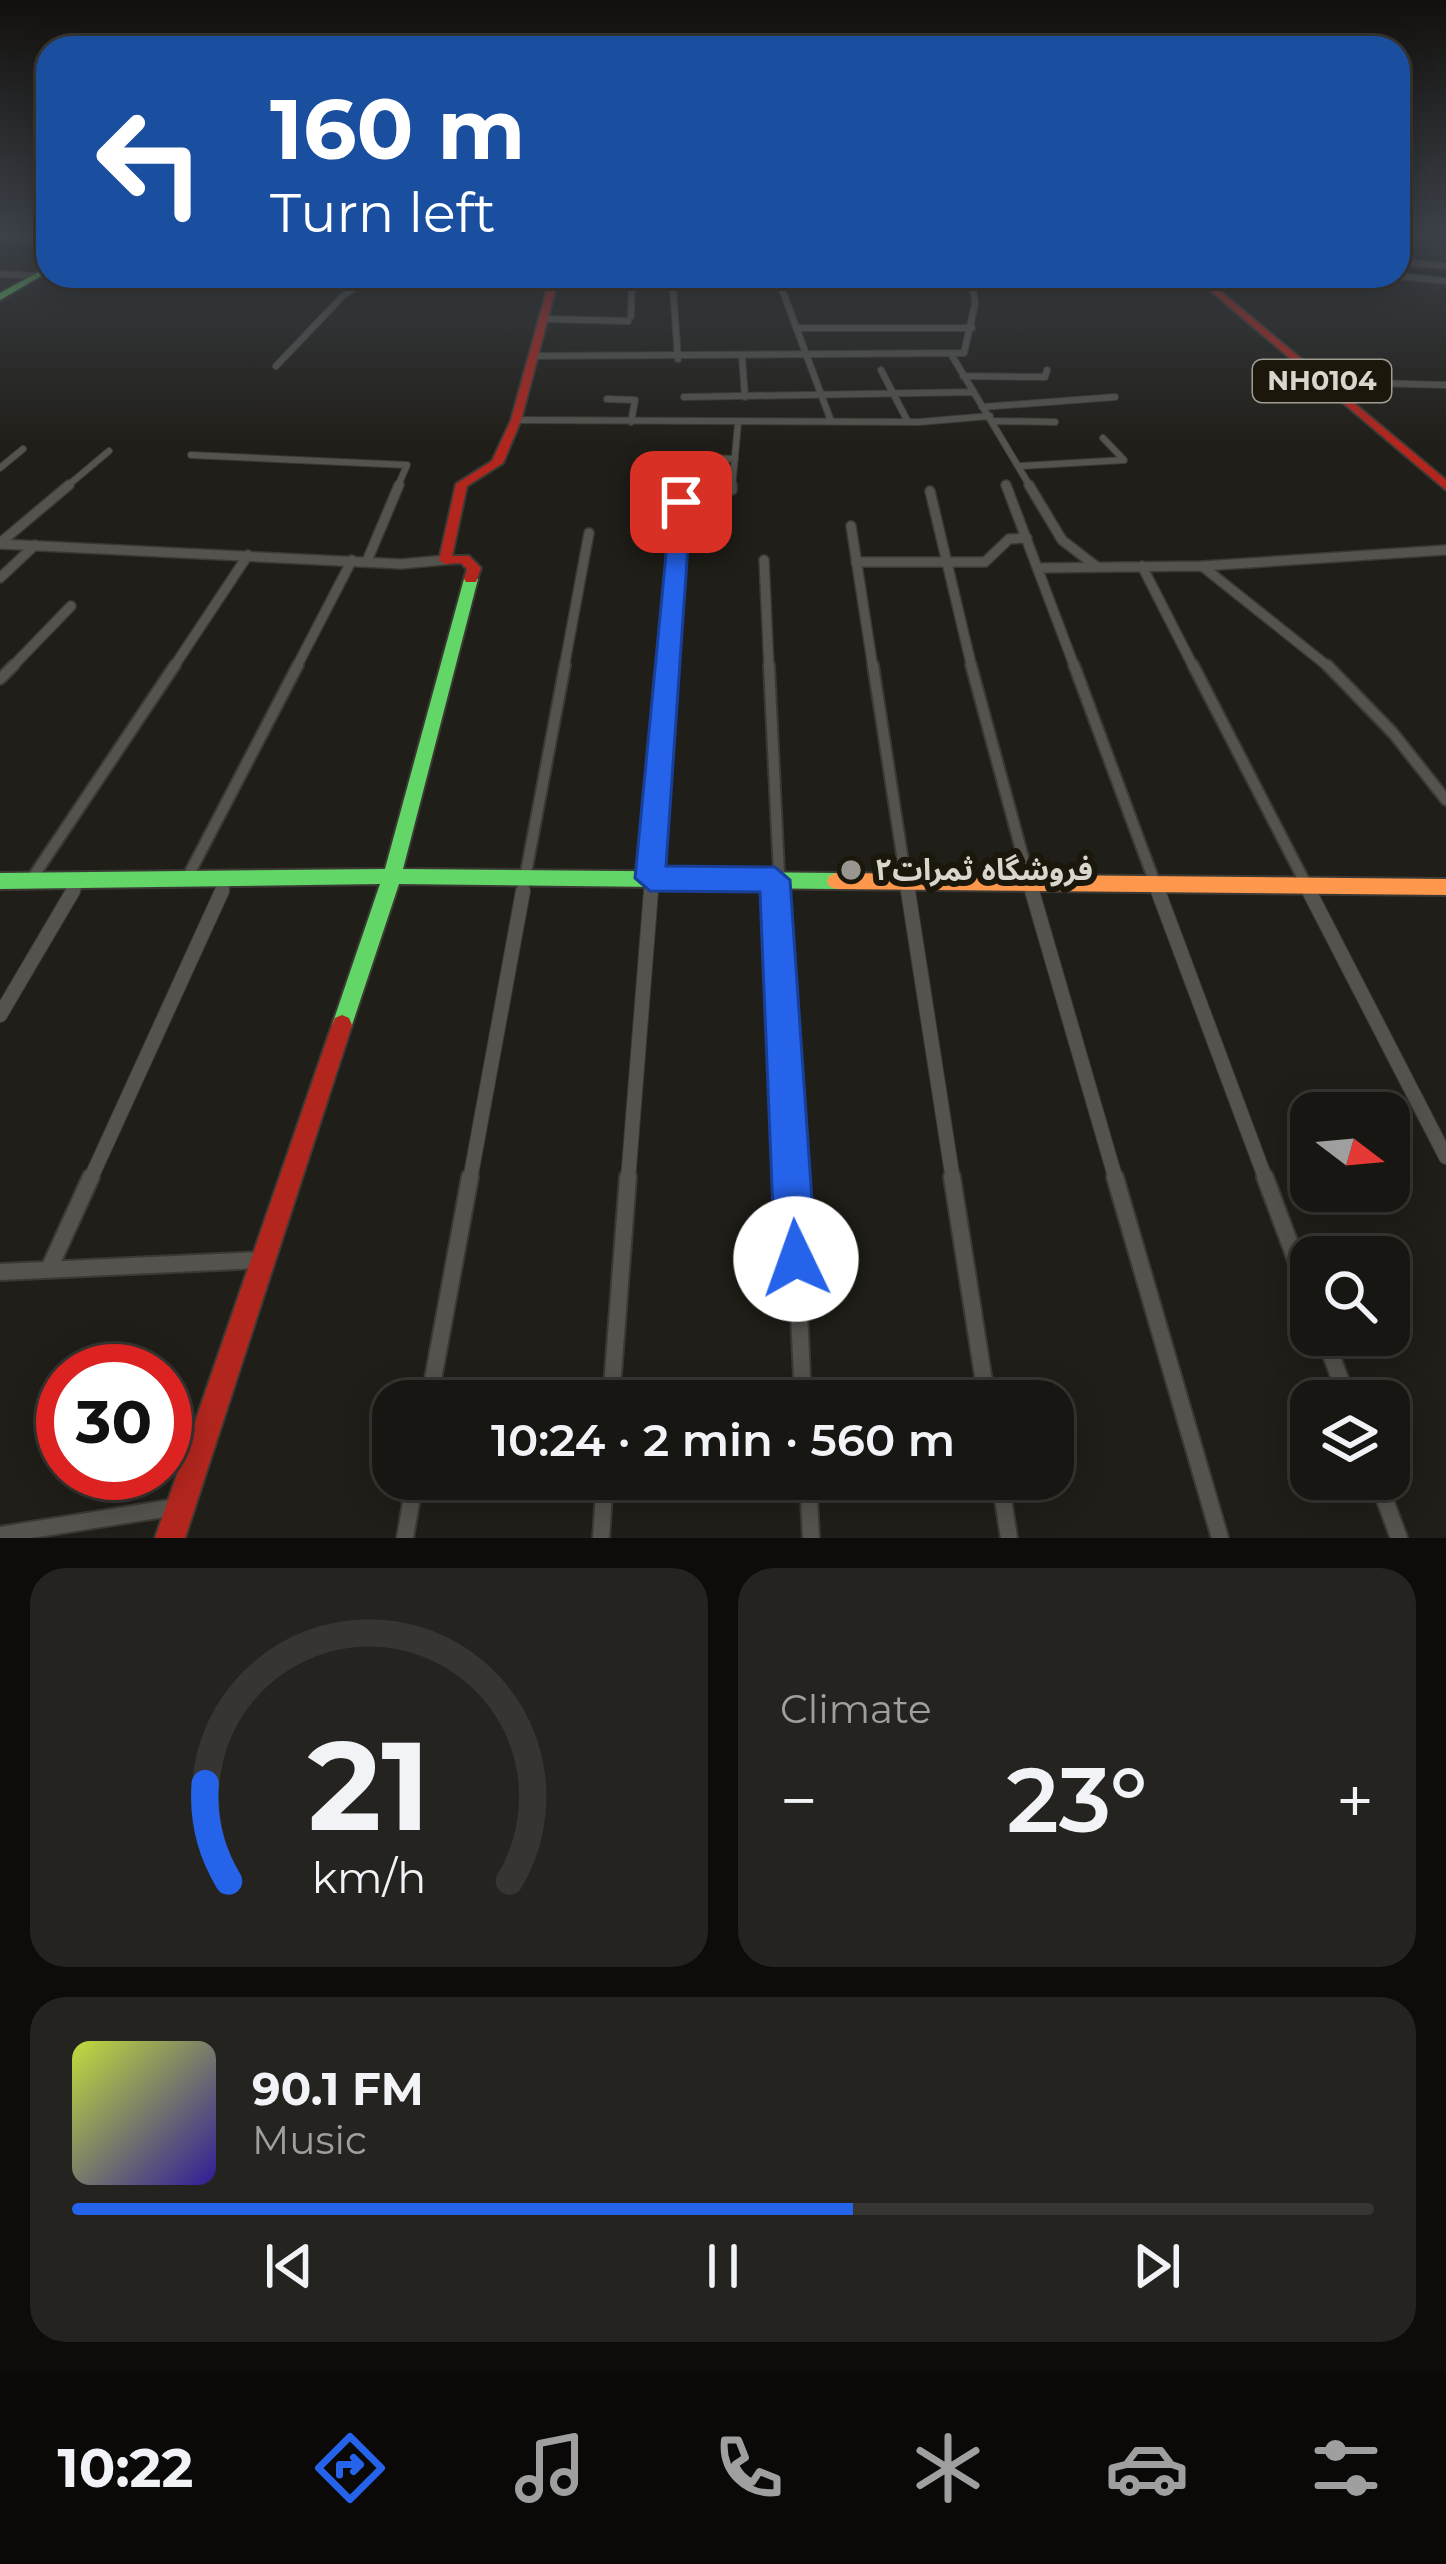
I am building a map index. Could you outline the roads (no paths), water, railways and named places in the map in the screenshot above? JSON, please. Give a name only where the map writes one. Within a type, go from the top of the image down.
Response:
[{"type":"main road","points":[[170,1538],[392,876],[474,568],[464,560],[445,560],[462,484],[496,463],[515,420],[549,303]]},
{"type":"main road","name":"NH0104","points":[[1229,303],[1446,486]]},
{"type":"main road","name":"NH0104","points":[[1241,303],[1446,472]]},
{"type":"main road","points":[[0,881],[226,882],[392,876],[1446,886]]},
{"type":"street","points":[[276,366],[337,303]]},
{"type":"street","points":[[546,320],[630,319],[631,303]]},
{"type":"street","points":[[674,303],[678,358]]},
{"type":"street","points":[[787,303],[831,421]]},
{"type":"street","points":[[534,356],[964,353],[972,303]]},
{"type":"street","points":[[796,328],[971,328]]},
{"type":"street","points":[[951,354],[1062,540],[1097,567]]},
{"type":"street","points":[[742,357],[745,397]]},
{"type":"street","points":[[881,370],[908,422]]},
{"type":"street","points":[[963,376],[1045,377],[1047,370]]},
{"type":"street","points":[[1337,382],[1446,386]]},
{"type":"street","points":[[684,397],[973,392]]},
{"type":"street","points":[[982,407],[1115,397]]},
{"type":"street","points":[[607,399],[634,400],[631,422]]},
{"type":"street","points":[[515,420],[738,423],[991,418],[1055,422]]},
{"type":"street","points":[[732,490],[738,423]]},
{"type":"street","points":[[1021,466],[1124,460],[1103,438]]},
{"type":"street","points":[[0,468],[23,449]]},
{"type":"street","points":[[0,543],[109,451]]},
{"type":"street","points":[[191,455],[407,466],[367,561]]},
{"type":"street","points":[[683,457],[735,458]]},
{"type":"street","points":[[1006,484],[1290,1244]]},
{"type":"street","points":[[930,491],[944,563],[1029,882],[1220,1538]]},
{"type":"street","points":[[613,1380],[681,502]]},
{"type":"street","points":[[850,526],[984,1380]]},
{"type":"street","points":[[433,1380],[589,533]]},
{"type":"street","points":[[856,562],[990,561],[1009,539],[1027,538]]},
{"type":"street","points":[[0,543],[367,561],[445,560]]},
{"type":"street","points":[[0,578],[35,545]]},
{"type":"street","points":[[1039,568],[1202,566],[1446,550]]},
{"type":"street","points":[[32,880],[248,555]]},
{"type":"street","points":[[186,880],[352,560]]},
{"type":"street","points":[[764,560],[775,880],[802,1380]]},
{"type":"street","points":[[1142,566],[1446,1156]]},
{"type":"street","points":[[1202,566],[1310,646],[1394,728],[1446,800]]},
{"type":"street","points":[[0,680],[70,606]]},
{"type":"street","points":[[0,1015],[80,882]]},
{"type":"street","points":[[49,1269],[226,882]]},
{"type":"street","points":[[0,1272],[260,1260]]},
{"type":"street","points":[[405,1538],[411,1500]]},
{"type":"street","points":[[601,1538],[604,1500]]},
{"type":"street","points":[[809,1500],[811,1538]]},
{"type":"street","points":[[1004,1500],[1010,1538]]},
{"type":"street","points":[[1385,1500],[1399,1538]]},
{"type":"street","points":[[0,1535],[180,1507]]},
{"type":"place","name":"فروشگاه ثمرات٢","points":[[851,870]]}]
